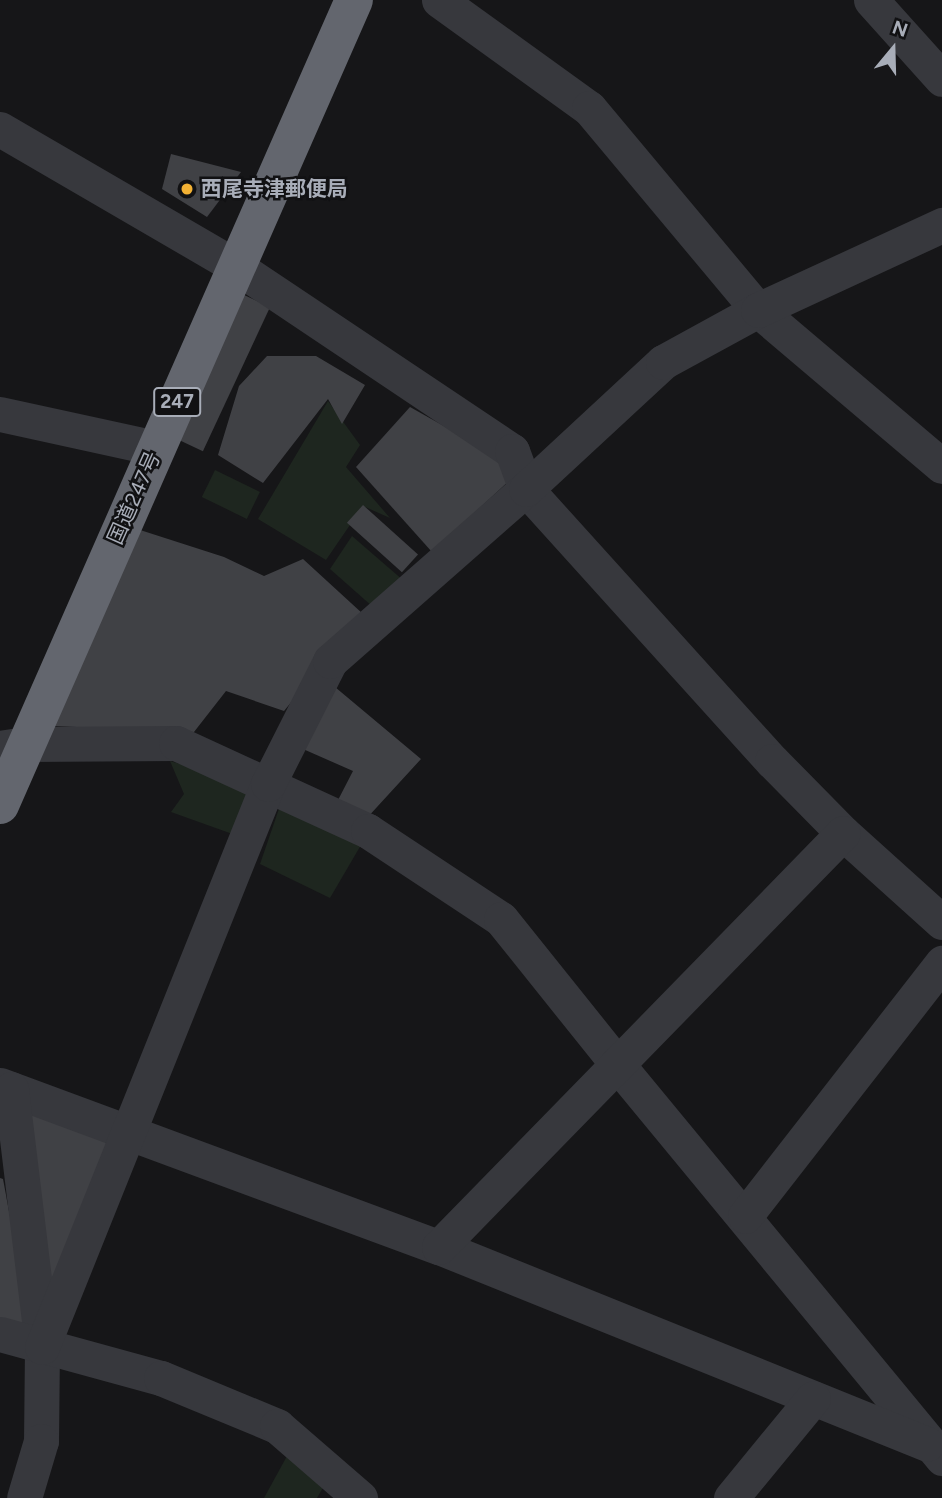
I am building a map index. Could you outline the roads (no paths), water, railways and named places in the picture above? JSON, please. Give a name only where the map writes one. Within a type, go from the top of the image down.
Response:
[{"type":"highway","name":"国道247号","points":[[0,805],[13,746],[156,448],[354,0]]},
{"type":"street","points":[[439,0],[589,108],[758,310],[942,466]]},
{"type":"street","points":[[871,0],[942,79]]},
{"type":"street","points":[[0,129],[237,267],[512,451],[526,489],[772,761],[843,833],[942,922]]},
{"type":"street","points":[[42,1347],[268,784],[330,661],[526,489],[663,362],[758,310],[942,225]]},
{"type":"street","points":[[0,414],[156,448]]},
{"type":"street","points":[[13,746],[176,743],[368,831],[502,919],[617,1064],[745,1216],[936,1452]]},
{"type":"street","points":[[439,1247],[843,833]]},
{"type":"street","points":[[745,1216],[942,963]]},
{"type":"street","points":[[24,1498],[41,1441],[42,1347],[5,1087],[439,1247],[813,1398],[936,1452]]},
{"type":"street","points":[[0,1334],[161,1378],[277,1426],[360,1498]]},
{"type":"street","points":[[731,1498],[813,1398]]},
{"type":"place","name":"西尾寺津郵便局","points":[[187,189]]}]
